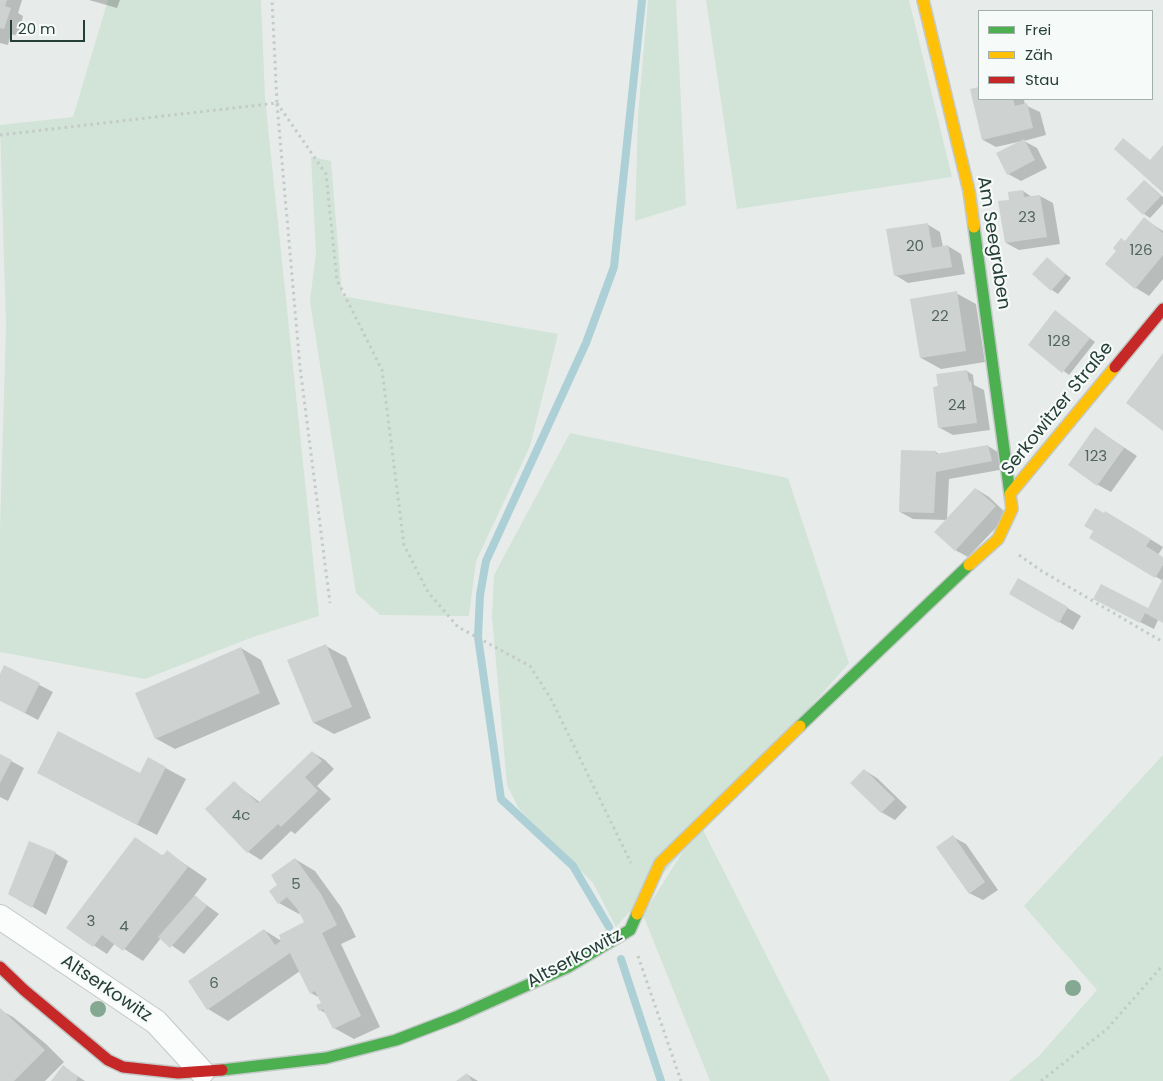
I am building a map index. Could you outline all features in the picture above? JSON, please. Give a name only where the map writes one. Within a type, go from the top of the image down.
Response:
[{"type":"street","name":"Am Seegraben","points":[[923,0],[969,191],[1010,494]]},
{"type":"street","name":"Serkowitzer Straße","points":[[866,661],[998,539],[1012,510],[1010,494],[1163,308]]},
{"type":"street","name":"Altserkowitz","points":[[0,967],[24,990],[108,1060],[123,1067],[140,1070],[202,1072],[326,1058],[396,1040],[456,1017],[568,967],[630,930],[660,863],[866,661]]},
{"type":"street","name":"Altserkowitz","points":[[0,917],[156,1022],[202,1072]]},
{"type":"path","points":[[272,0],[277,103],[300,368],[330,602]]},
{"type":"path","points":[[0,135],[277,103]]},
{"type":"path","points":[[277,103],[326,174],[337,280],[382,370],[404,545],[428,592],[458,627],[530,666],[550,699],[646,894]]},
{"type":"path","points":[[998,539],[1040,570],[1163,642]]},
{"type":"path","points":[[630,930],[681,1081]]},
{"type":"path","points":[[1042,1081],[1107,1029],[1163,965]]},
{"type":"green space","points":[[108,0],[261,0],[265,98],[319,616],[253,637],[145,679],[0,652],[0,530],[6,325],[0,125],[73,117]]},
{"type":"green space","points":[[648,0],[676,0],[686,205],[635,221],[638,116]]},
{"type":"green space","points":[[706,0],[909,0],[952,177],[737,209]]},
{"type":"green space","points":[[311,157],[331,161],[342,296],[558,334],[530,446],[476,561],[469,616],[380,615],[356,593],[310,301],[316,252]]},
{"type":"green space","points":[[570,433],[788,478],[849,663],[616,927],[593,883],[519,809],[507,785],[492,617],[494,575]]},
{"type":"green space","points":[[1163,755],[1163,1081],[1009,1081],[1039,1056],[1097,990],[1024,906]]},
{"type":"green space","points":[[700,824],[830,1081],[710,1081],[643,915]]},
{"type":"building","points":[[0,0],[7,0],[5,6],[11,8],[4,29],[0,28]]},
{"type":"building","points":[[978,87],[978,100],[1013,100],[1015,106],[1027,103],[1033,128],[982,140],[970,89]]},
{"type":"building","points":[[1123,138],[1150,160],[1163,145],[1163,193],[1114,149]]},
{"type":"building","points":[[1024,139],[1035,160],[1007,175],[996,153]]},
{"type":"building","points":[[1144,180],[1161,196],[1143,215],[1126,199]]},
{"type":"building","points":[[1023,190],[1024,197],[1040,195],[1047,237],[1005,243],[998,201],[1009,200],[1008,192]]},
{"type":"building","points":[[1144,217],[1163,233],[1163,255],[1135,289],[1105,264],[1116,251],[1113,248],[1121,238],[1125,241]]},
{"type":"building","points":[[928,223],[932,248],[948,245],[952,267],[894,276],[886,229]]},
{"type":"building","points":[[1047,257],[1066,274],[1051,291],[1032,274]]},
{"type":"building","points":[[957,291],[966,351],[920,358],[910,299]]},
{"type":"building","points":[[1055,310],[1090,338],[1062,373],[1028,345]]},
{"type":"building","points":[[1163,353],[1163,431],[1126,403]]},
{"type":"building","points":[[967,370],[969,382],[971,381],[977,423],[938,428],[933,387],[938,386],[936,374]]},
{"type":"building","points":[[1095,427],[1124,448],[1097,486],[1068,465]]},
{"type":"building","points":[[988,445],[992,461],[936,472],[934,513],[899,512],[901,450],[936,451],[936,454]]},
{"type":"building","points":[[975,488],[996,506],[955,551],[934,532]]},
{"type":"building","points":[[1095,508],[1104,513],[1105,511],[1151,539],[1146,546],[1163,557],[1163,565],[1155,578],[1089,538],[1093,531],[1084,526]]},
{"type":"building","points":[[1018,578],[1068,607],[1059,623],[1009,594]]},
{"type":"building","points":[[1163,578],[1163,623],[1145,613],[1140,623],[1093,599],[1101,584],[1148,608]]},
{"type":"building","points":[[326,644],[352,707],[313,723],[287,660]]},
{"type":"building","points":[[241,647],[260,693],[155,739],[135,693]]},
{"type":"building","points":[[4,665],[40,683],[25,713],[0,701],[0,674]]},
{"type":"building","points":[[58,731],[140,773],[148,757],[166,767],[137,825],[37,773]]},
{"type":"building","points":[[312,751],[322,761],[305,777],[318,791],[281,827],[278,824],[247,853],[205,809],[234,781],[258,803]]},
{"type":"building","points":[[0,754],[12,760],[0,783]]},
{"type":"building","points":[[864,769],[895,799],[881,813],[850,783]]},
{"type":"building","points":[[953,835],[985,882],[969,894],[936,847]]},
{"type":"building","points":[[135,837],[163,856],[167,850],[188,867],[123,951],[102,935],[93,947],[66,928]]},
{"type":"building","points":[[29,841],[56,852],[32,908],[8,894]]},
{"type":"building","points":[[295,858],[321,894],[337,925],[322,933],[361,1016],[333,1029],[323,1009],[319,1011],[316,1005],[321,1003],[315,991],[310,994],[290,953],[207,1010],[188,981],[264,929],[275,945],[281,941],[279,935],[304,922],[298,910],[287,897],[278,904],[269,891],[277,885],[271,875]]},
{"type":"building","points":[[195,895],[207,906],[170,948],[158,937]]},
{"type":"building","points":[[0,1008],[45,1050],[14,1081],[0,1081]]},
{"type":"building","points":[[63,1065],[78,1077],[76,1081],[51,1081]]},
{"type":"building","points":[[467,1073],[472,1081],[456,1081]]},
{"type":"waterway","points":[[609,927],[573,866],[501,799],[478,637],[480,595],[486,561],[586,343],[614,267],[642,0]]},
{"type":"waterway","points":[[621,959],[661,1081]]},
{"type":"traffic: fast","points":[[974,227],[1010,494]]},
{"type":"traffic: fast","points":[[800,726],[969,565]]},
{"type":"traffic: fast","points":[[222,1070],[326,1058],[396,1040],[456,1017],[568,967],[630,930],[637,914]]},
{"type":"traffic: slow","points":[[923,0],[969,191],[974,227]]},
{"type":"traffic: slow","points":[[969,565],[998,539],[1012,509],[1010,494],[1115,367]]},
{"type":"traffic: slow","points":[[637,914],[660,863],[800,726]]},
{"type":"traffic: jam","points":[[1115,367],[1163,309]]},
{"type":"traffic: jam","points":[[0,967],[24,990],[108,1060],[123,1067],[178,1073],[222,1070]]}]
